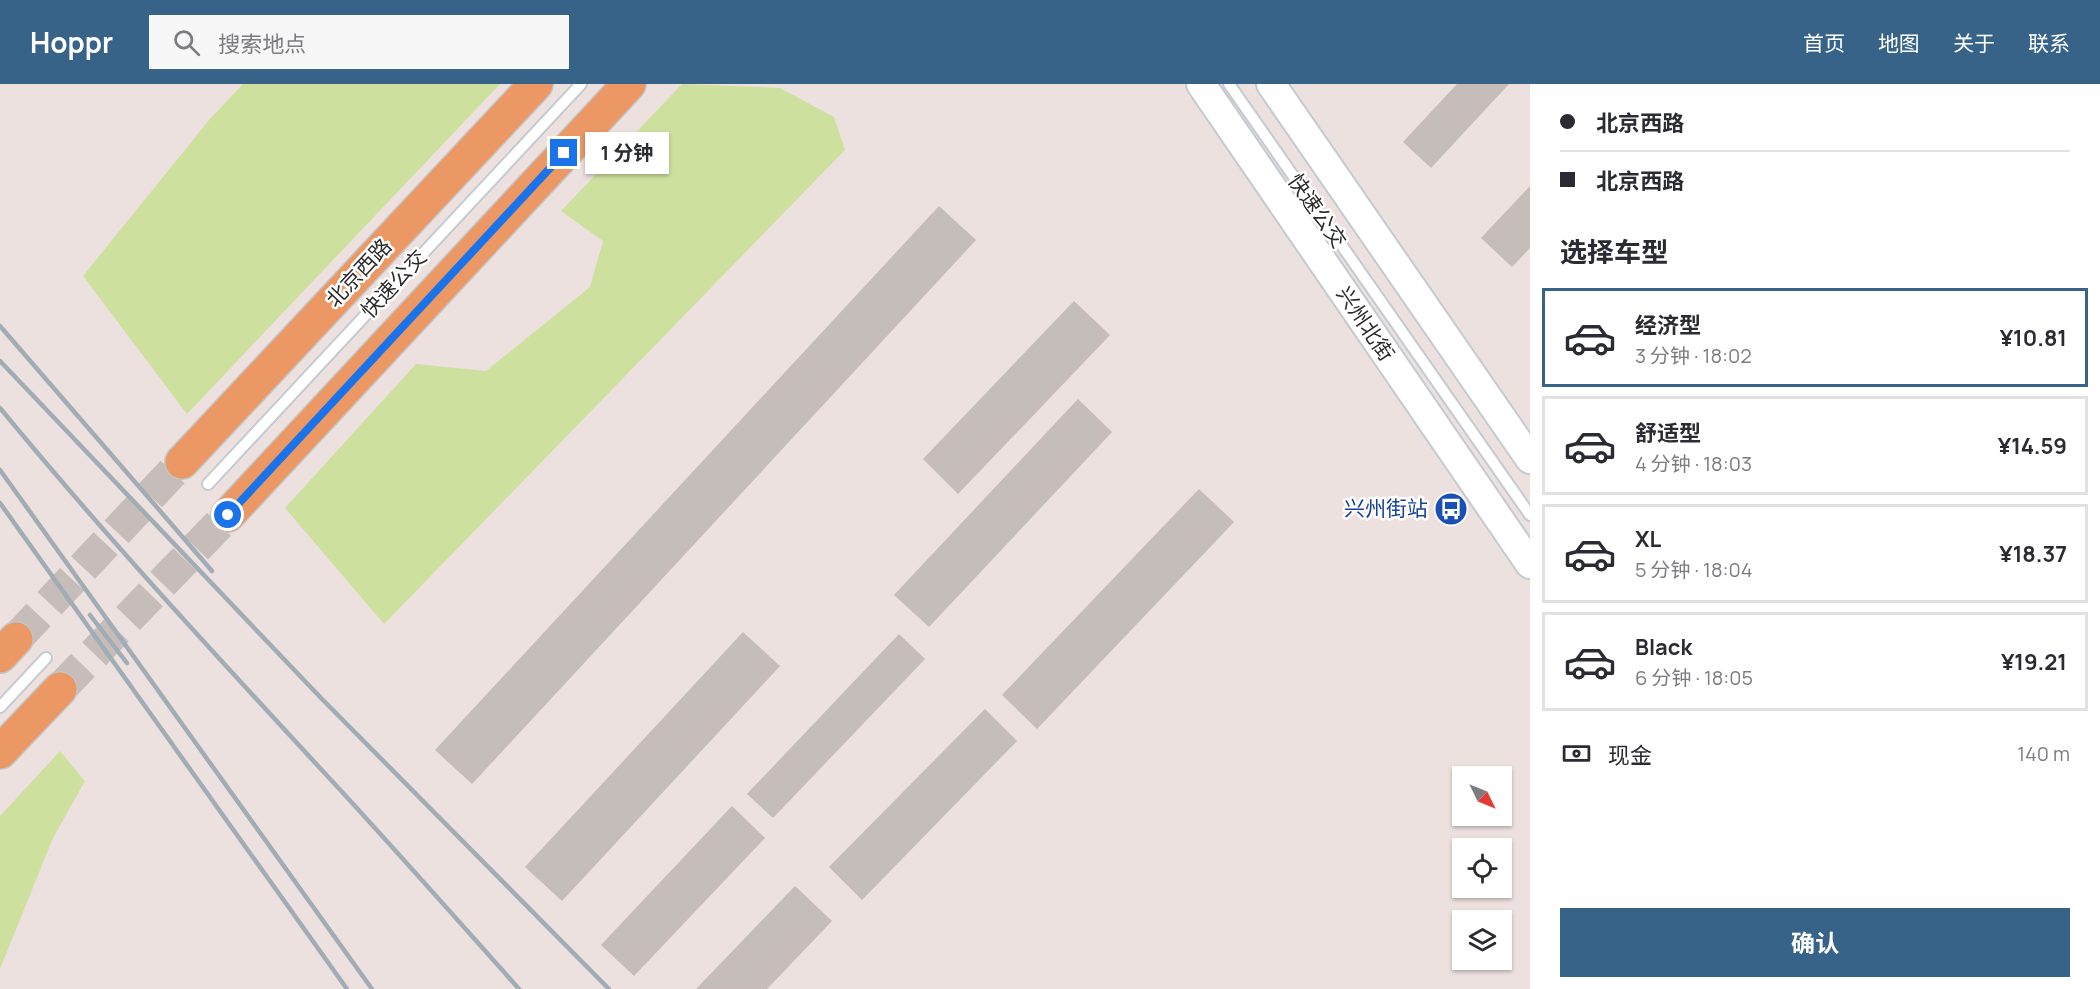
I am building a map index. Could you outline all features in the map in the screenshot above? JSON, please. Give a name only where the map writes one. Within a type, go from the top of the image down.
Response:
[{"type":"main road","name":"北京西路","points":[[182,462],[536,84]]},
{"type":"main road","points":[[228,515],[628,84]]},
{"type":"main road","name":"兴州北街","points":[[1201,84],[1530,564]]},
{"type":"main road","points":[[1271,84],[1530,459]]},
{"type":"main road","points":[[0,752],[60,689]]},
{"type":"lane","name":"快速公交","points":[[208,484],[581,84]]},
{"type":"lane","name":"快速公交","points":[[1228,84],[1530,515]]},
{"type":"lane","points":[[0,707],[46,657]]},
{"type":"green space","points":[[243,84],[500,84],[187,414],[83,276],[209,120]]},
{"type":"green space","points":[[682,84],[780,88],[834,117],[845,150],[384,624],[285,508],[416,364],[486,371],[590,287],[603,241],[561,211]]},
{"type":"green space","points":[[60,751],[85,781],[53,838],[0,969],[0,816]]},
{"type":"building","points":[[1458,84],[1508,84],[1431,167],[1404,142]]},
{"type":"building","points":[[1530,187],[1530,247],[1512,266],[1482,238]]},
{"type":"building","points":[[939,207],[975,240],[472,783],[436,750]]},
{"type":"building","points":[[1074,302],[1109,335],[958,493],[924,459]]},
{"type":"building","points":[[1078,400],[1111,432],[929,626],[895,595]]},
{"type":"building","points":[[1199,490],[1233,522],[1037,728],[1003,695]]},
{"type":"building","points":[[743,633],[779,666],[562,900],[526,867]]},
{"type":"building","points":[[899,635],[924,659],[773,817],[748,794]]},
{"type":"building","points":[[985,710],[1016,741],[862,899],[830,867]]},
{"type":"building","points":[[732,807],[764,838],[634,975],[602,945]]},
{"type":"building","points":[[795,887],[831,921],[766,989],[697,989]]},
{"type":"tunnel","points":[[16,639],[182,462]]},
{"type":"tunnel","points":[[60,689],[228,515]]},
{"type":"railway","points":[[0,326],[212,571]]},
{"type":"railway","points":[[0,361],[321,698],[609,989]]},
{"type":"railway","points":[[0,408],[157,590],[370,822],[519,989]]},
{"type":"railway","points":[[0,470],[372,989]]},
{"type":"railway","points":[[0,503],[347,989]]},
{"type":"railway","points":[[90,615],[127,663]]},
{"type":"place","name":"兴州街站","points":[[1451,509]]},
{"type":"route","points":[[228,515],[564,153]]}]
